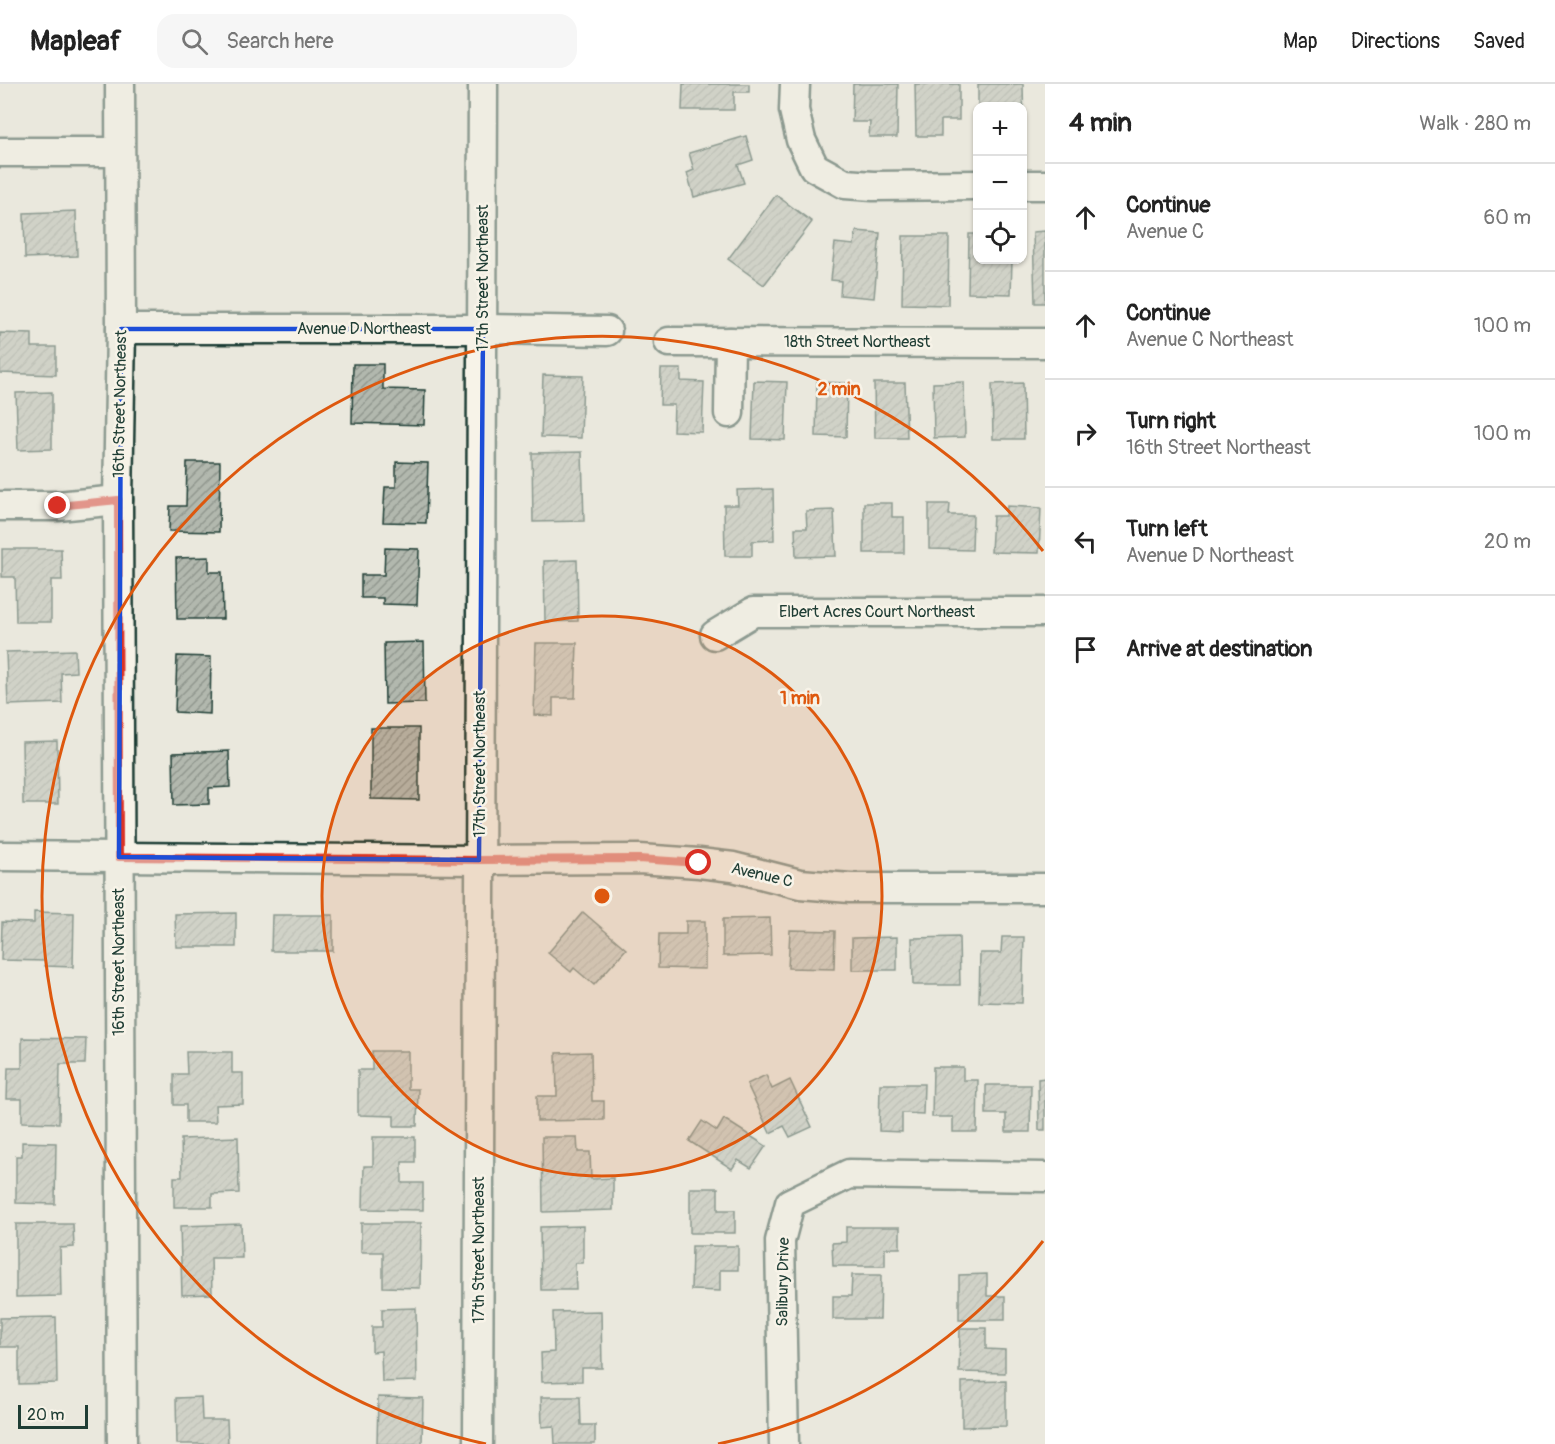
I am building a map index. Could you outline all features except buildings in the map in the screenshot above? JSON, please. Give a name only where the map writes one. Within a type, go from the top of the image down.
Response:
[{"type":"street","name":"16th Street Northeast","points":[[120,84],[121,329],[118,500],[122,1444]]},
{"type":"street","name":"17th Street Northeast","points":[[478,1444],[483,84]]},
{"type":"street","points":[[795,84],[794,110],[801,140],[814,167],[845,184],[973,185]]},
{"type":"street","points":[[0,152],[119,152]]},
{"type":"street","points":[[1027,185],[1045,185]]},
{"type":"street","name":"Avenue D Northeast","points":[[121,329],[608,331]]},
{"type":"street","name":"18th Street Northeast","points":[[669,342],[1045,343]]},
{"type":"street","points":[[729,413],[730,342]]},
{"type":"street","points":[[0,506],[58,506],[118,500]]},
{"type":"street","name":"Elbert Acres Court Northeast","points":[[715,635],[753,612],[1045,612]]},
{"type":"street","name":"Avenue C","points":[[0,856],[639,859],[733,867],[800,884],[850,888],[1045,888]]},
{"type":"street","name":"Salibury Drive","points":[[784,1444],[780,1241],[790,1203],[849,1174],[1045,1176]]},
{"type":"highlighted area","points":[[121,329],[483,329],[479,860],[119,857]]},
{"type":"route","points":[[58,506],[118,500],[119,857],[639,859],[699,863]]}]
